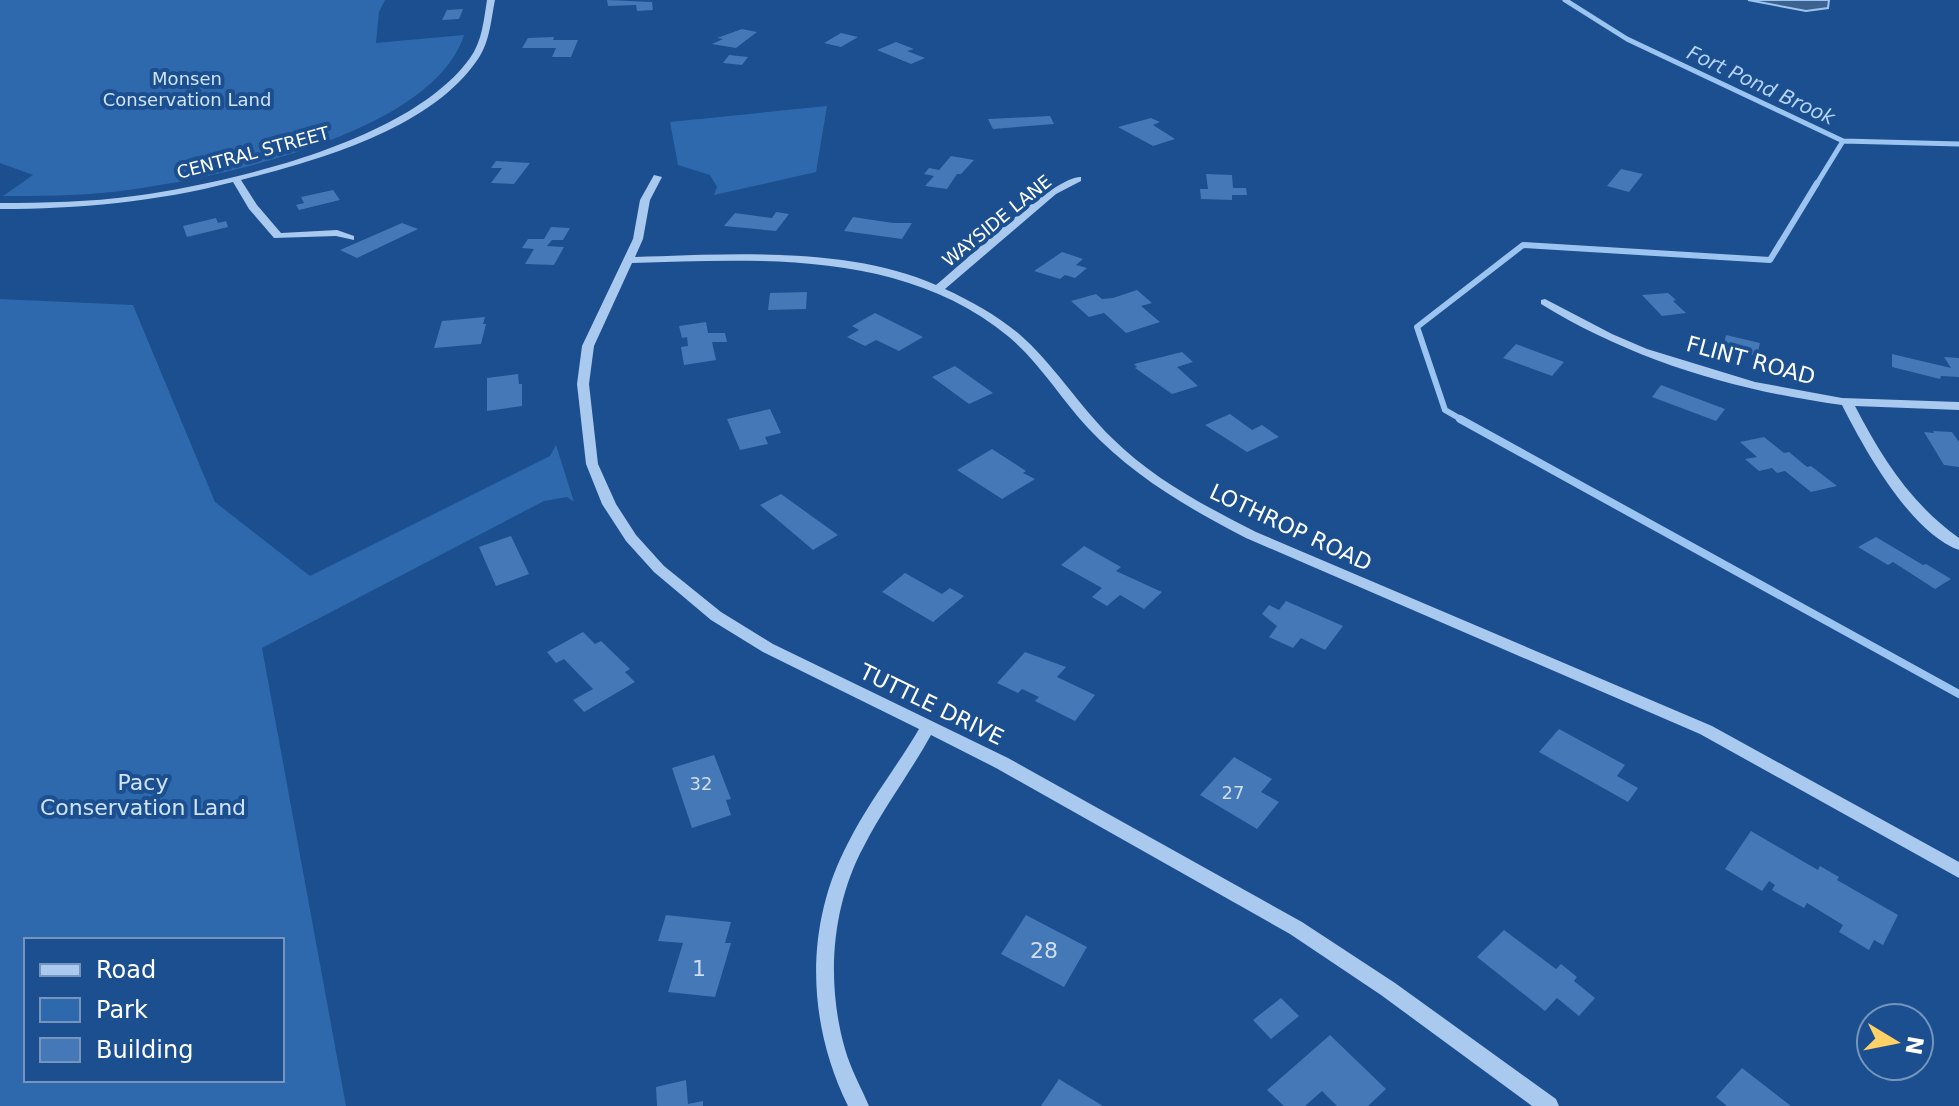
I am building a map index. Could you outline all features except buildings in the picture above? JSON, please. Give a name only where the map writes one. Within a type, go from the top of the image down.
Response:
[{"type":"street","name":"CENTRAL STREET","points":[[0,206],[137,199],[284,165],[355,140],[429,102],[456,81],[474,60],[483,41],[491,0]]},
{"type":"street","name":"TUTTLE DRIVE","points":[[657,177],[645,200],[638,239],[588,346],[583,384],[592,464],[609,504],[631,538],[659,569],[716,616],[768,648],[1002,763],[1296,928],[1388,989],[1549,1106]]},
{"type":"street","points":[[235,178],[253,207],[278,236],[337,233],[350,238]]},
{"type":"street","name":"WAYSIDE LANE","points":[[938,289],[1053,192],[1078,179]]},
{"type":"street","name":"LOTHROP ROAD","points":[[627,260],[736,256],[838,262],[938,289],[981,311],[1013,335],[1094,427],[1135,468],[1191,504],[1263,541],[1706,730],[1959,871]]},
{"type":"street","name":"FLINT ROAD","points":[[1545,302],[1578,324],[1691,366],[1759,386],[1846,401],[1959,406]]},
{"type":"street","points":[[1846,401],[1872,451],[1902,497],[1936,530],[1959,545]]},
{"type":"street","points":[[859,1106],[845,1083],[830,1031],[826,962],[832,908],[846,863],[928,727]]},
{"type":"green space","name":"Monsen Conservation Land","points":[[0,0],[385,0],[379,12],[376,43],[464,35],[444,70],[409,101],[363,126],[311,147],[256,164],[153,186],[85,194],[3,196],[33,175],[0,163]]},
{"type":"green space","points":[[827,106],[816,172],[714,195],[717,187],[710,175],[678,165],[670,122]]},
{"type":"green space","name":"Pacy Conservation Land","points":[[0,299],[133,305],[215,502],[310,576],[550,456],[556,445],[574,502],[567,497],[544,501],[262,648],[346,1106],[0,1106]]},
{"type":"shaded area","points":[[1748,0],[1829,0],[1828,8],[1806,11]]},
{"type":"waterway","name":"Fort Pond Brook","points":[[1565,0],[1627,39],[1843,141]]},
{"type":"waterway","points":[[1816,185],[1843,141]]},
{"type":"waterway","name":"Fort Pond Brook","points":[[1843,141],[1959,144]]},
{"type":"waterway","points":[[1464,421],[1445,410],[1417,327],[1523,245],[1770,260],[1817,183]]},
{"type":"waterway","points":[[1460,419],[1959,694]]}]
